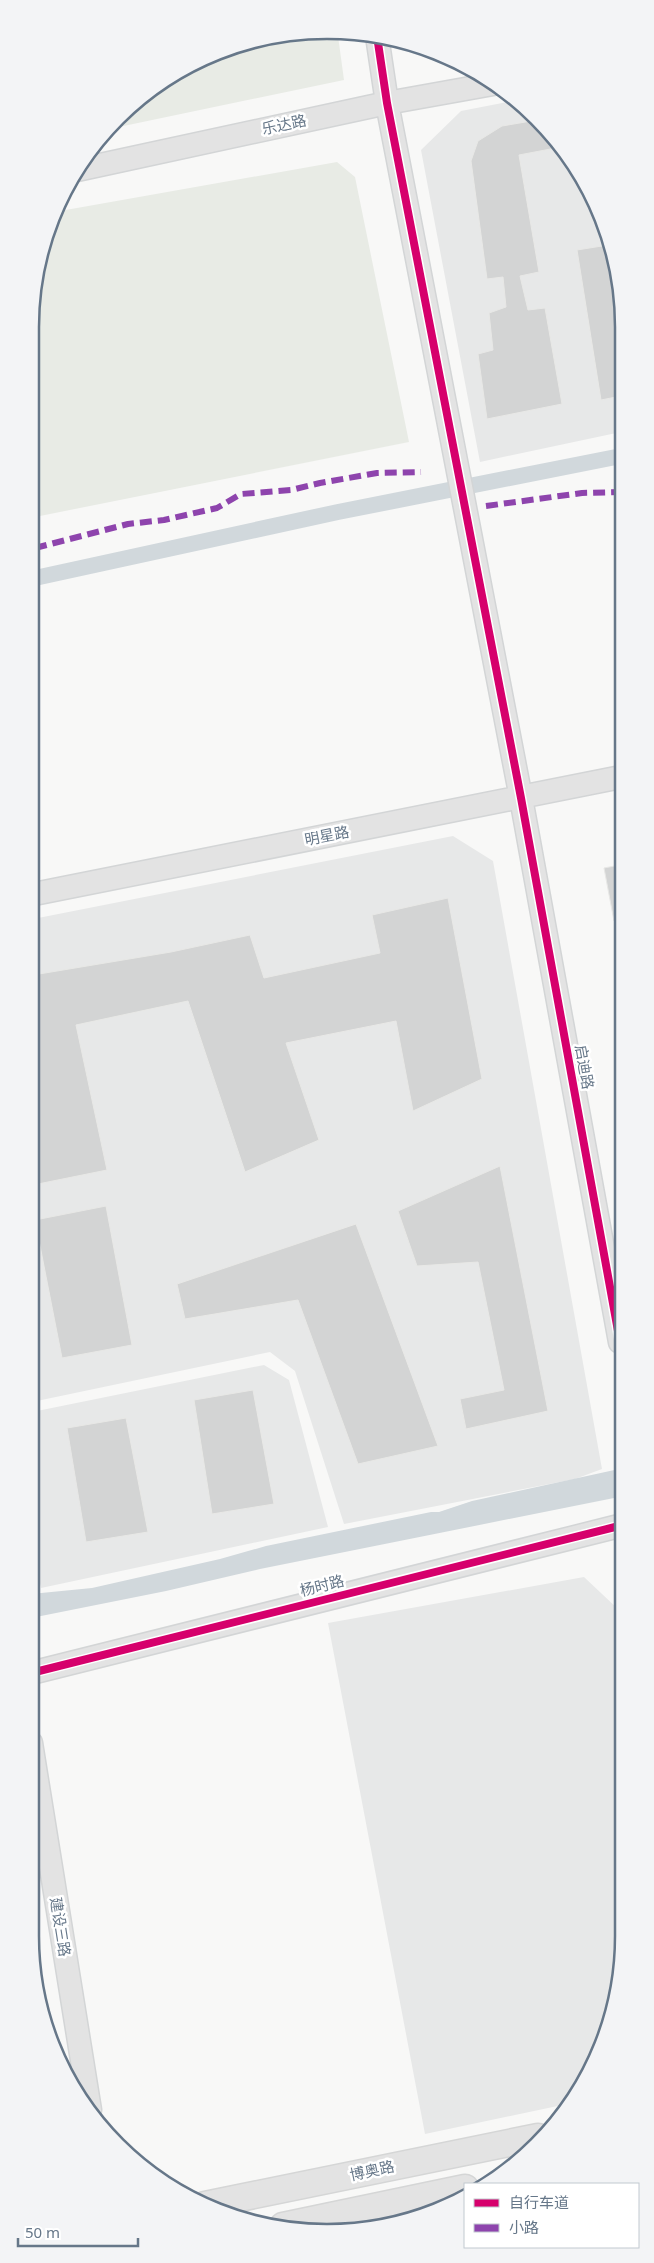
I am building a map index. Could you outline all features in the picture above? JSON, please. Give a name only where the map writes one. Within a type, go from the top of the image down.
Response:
[{"type":"main road","name":"博奥路","points":[[218,2202],[533,2138]]},
{"type":"main road","points":[[298,2223],[464,2188]]},
{"type":"street","name":"启迪路","points":[[377,43],[387,103],[521,798],[615,1315]]},
{"type":"street","name":"乐达路","points":[[86,168],[387,103],[485,86]]},
{"type":"street","name":"明星路","points":[[39,893],[615,778]]},
{"type":"street","name":"杨时路","points":[[39,1671],[615,1527]]},
{"type":"street","name":"建设三路","points":[[39,1793],[88,2097]]},
{"type":"shaded area","points":[[308,39],[338,39],[344,80],[119,127],[152,98],[183,77],[234,54],[271,44]]},
{"type":"shaded area","points":[[507,102],[544,137],[567,167],[586,200],[600,234],[613,289],[615,308],[615,433],[480,462],[421,150],[461,111]]},
{"type":"shaded area","points":[[337,162],[355,177],[409,442],[39,516],[39,308],[44,271],[54,234],[64,210]]},
{"type":"shaded area","points":[[453,836],[493,861],[602,1469],[575,1479],[344,1524],[295,1371],[270,1352],[39,1401],[39,918]]},
{"type":"shaded area","points":[[264,1365],[289,1380],[328,1527],[41,1588],[39,1578],[39,1411]]},
{"type":"shaded area","points":[[615,1470],[615,1498],[260,1569],[166,1591],[39,1616],[39,1593],[92,1588],[220,1559],[266,1546],[431,1512],[439,1512],[472,1501]]},
{"type":"shaded area","points":[[584,1577],[615,1606],[615,1955],[613,1974],[600,2029],[586,2063],[560,2105],[425,2134],[328,1623]]},
{"type":"building","points":[[529,121],[553,148],[519,155],[539,272],[520,276],[528,310],[545,308],[562,404],[487,419],[478,354],[493,350],[489,313],[506,307],[503,277],[487,279],[471,161],[478,141],[502,126]]},
{"type":"building","points":[[603,246],[610,271],[615,308],[615,397],[601,400],[577,250]]},
{"type":"building","points":[[615,866],[615,921],[614,921],[604,868]]},
{"type":"building","points":[[448,898],[482,1079],[413,1111],[396,1021],[286,1043],[319,1140],[245,1172],[188,1001],[76,1025],[107,1170],[39,1184],[39,974],[171,952],[250,935],[264,978],[380,953],[372,915]]},
{"type":"building","points":[[500,1166],[548,1411],[466,1429],[460,1399],[504,1390],[478,1262],[417,1266],[398,1211]]},
{"type":"building","points":[[106,1206],[132,1345],[62,1358],[39,1240],[39,1219]]},
{"type":"building","points":[[356,1224],[438,1446],[358,1464],[298,1300],[185,1319],[177,1284]]},
{"type":"building","points":[[253,1390],[274,1504],[212,1514],[194,1400]]},
{"type":"building","points":[[126,1418],[148,1532],[86,1542],[67,1428]]},
{"type":"waterway","points":[[39,577],[338,512],[615,457]]},
{"type":"marked path","points":[[39,547],[128,524],[164,520],[217,508],[241,494],[291,490],[377,473],[421,472]]},
{"type":"marked path","points":[[486,506],[582,493],[615,492]]},
{"type":"cycle path","points":[[378,43],[387,103],[521,798],[615,1315]]},
{"type":"cycle path","points":[[39,1671],[615,1527]]}]
